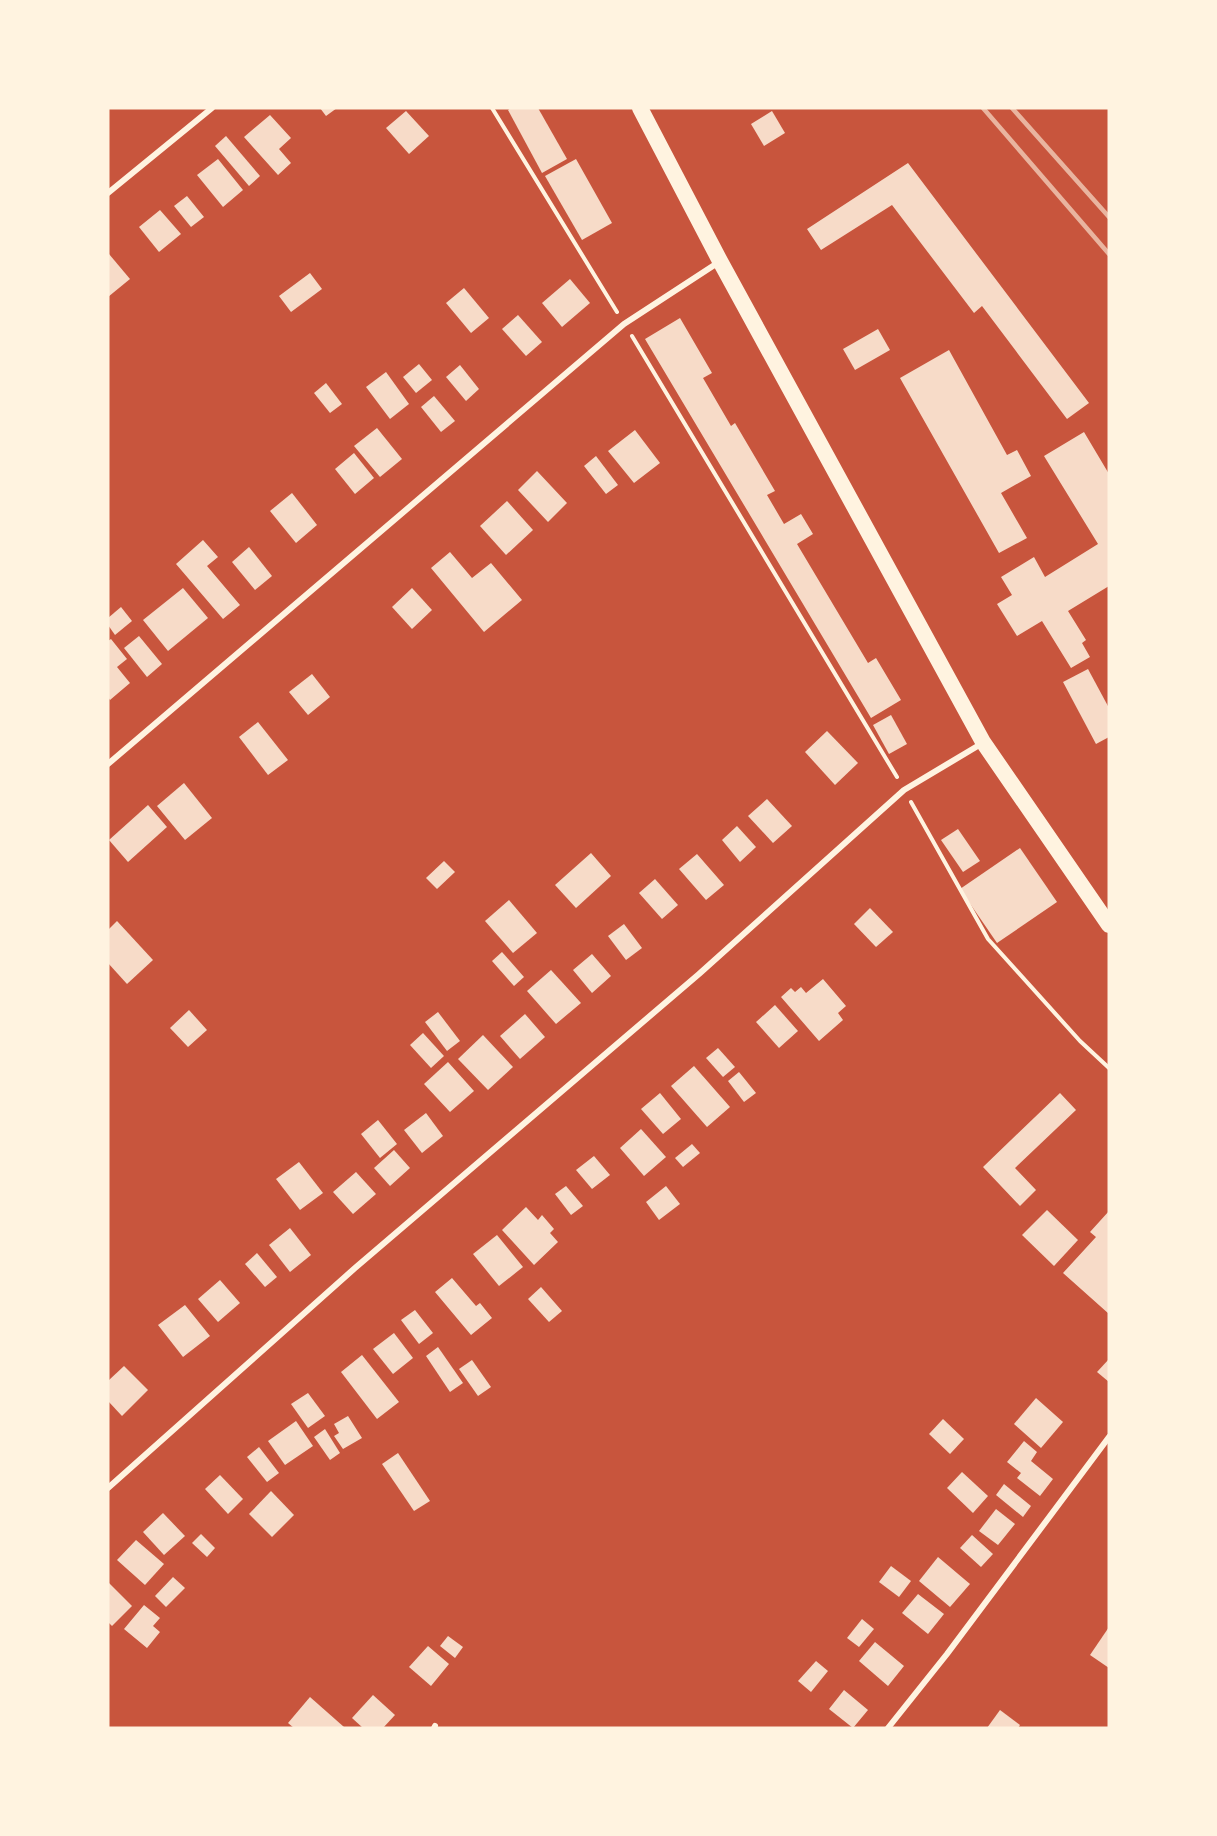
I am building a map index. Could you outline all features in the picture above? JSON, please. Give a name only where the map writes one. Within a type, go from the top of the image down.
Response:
[{"type":"highway","points":[[640,108],[720,261],[983,742],[1109,925]]},
{"type":"street","points":[[108,193],[212,108]]},
{"type":"street","points":[[108,764],[624,324],[720,261]]},
{"type":"street","points":[[108,1488],[355,1268],[699,974],[904,790],[983,742]]},
{"type":"street","points":[[888,1728],[947,1654],[1109,1437]]},
{"type":"path","points":[[492,108],[904,790],[988,939],[1080,1041],[1109,1068]]},
{"type":"building","points":[[320,108],[337,108],[326,116]]},
{"type":"building","points":[[538,108],[567,159],[542,173],[508,110]]},
{"type":"building","points":[[406,111],[429,136],[409,154],[386,128]]},
{"type":"building","points":[[772,111],[785,133],[764,146],[751,124]]},
{"type":"building","points":[[270,115],[291,138],[279,149],[291,163],[278,175],[244,137]]},
{"type":"building","points":[[226,136],[260,176],[249,186],[215,146]]},
{"type":"building","points":[[218,159],[243,190],[223,207],[197,175]]},
{"type":"building","points":[[576,159],[612,223],[582,240],[545,176]]},
{"type":"building","points":[[908,163],[1089,403],[1067,419],[982,306],[974,313],[892,205],[821,250],[807,229]]},
{"type":"building","points":[[187,196],[204,217],[191,227],[174,206]]},
{"type":"building","points":[[160,210],[181,234],[159,252],[139,227]]},
{"type":"building","points":[[108,255],[130,279],[108,297]]},
{"type":"building","points":[[310,273],[322,289],[291,312],[279,296]]},
{"type":"building","points":[[570,279],[590,303],[562,327],[542,303]]},
{"type":"building","points":[[464,288],[489,318],[471,333],[446,303]]},
{"type":"building","points":[[518,315],[542,342],[526,356],[502,329]]},
{"type":"building","points":[[680,318],[712,373],[703,378],[731,426],[735,423],[775,491],[767,495],[784,524],[801,514],[813,534],[797,544],[868,663],[876,658],[901,700],[871,718],[645,339]]},
{"type":"building","points":[[878,329],[890,350],[855,370],[843,349]]},
{"type":"building","points":[[949,350],[1007,455],[1017,450],[1031,476],[1001,493],[1027,538],[999,553],[900,378]]},
{"type":"building","points":[[419,364],[432,380],[416,393],[403,377]]},
{"type":"building","points":[[460,365],[479,389],[466,401],[446,377]]},
{"type":"building","points":[[386,372],[409,404],[390,419],[366,387]]},
{"type":"building","points":[[326,383],[342,404],[330,413],[314,393]]},
{"type":"building","points":[[434,396],[455,421],[441,432],[421,407]]},
{"type":"building","points":[[377,428],[402,459],[380,477],[354,446]]},
{"type":"building","points":[[635,430],[660,463],[634,483],[608,451]]},
{"type":"building","points":[[1084,432],[1109,474],[1109,586],[1068,611],[1086,640],[1082,643],[1090,657],[1071,668],[1042,621],[1017,636],[997,604],[1012,595],[1001,577],[1034,557],[1045,577],[1098,544],[1044,456]]},
{"type":"building","points":[[354,453],[374,478],[355,494],[335,469]]},
{"type":"building","points":[[596,456],[618,485],[606,494],[584,466]]},
{"type":"building","points":[[537,471],[567,503],[548,522],[518,490]]},
{"type":"building","points":[[292,493],[317,525],[296,543],[270,511]]},
{"type":"building","points":[[507,501],[533,530],[506,555],[480,526]]},
{"type":"building","points":[[203,540],[218,557],[207,566],[240,605],[223,619],[176,564]]},
{"type":"building","points":[[249,547],[272,576],[255,590],[232,562]]},
{"type":"building","points":[[450,552],[472,578],[491,563],[522,600],[484,632],[431,568]]},
{"type":"building","points":[[183,588],[208,618],[168,651],[143,620]]},
{"type":"building","points":[[412,588],[432,610],[412,629],[392,607]]},
{"type":"building","points":[[121,607],[132,621],[115,635],[108,625],[108,618]]},
{"type":"building","points":[[139,636],[162,664],[147,677],[124,648]]},
{"type":"building","points":[[111,639],[127,659],[117,667],[130,683],[110,700],[108,697],[108,641]]},
{"type":"building","points":[[1088,669],[1109,708],[1109,737],[1096,744],[1063,682]]},
{"type":"building","points":[[312,674],[330,697],[308,715],[289,692]]},
{"type":"building","points":[[891,715],[907,744],[889,754],[873,725]]},
{"type":"building","points":[[258,722],[288,760],[268,775],[239,737]]},
{"type":"building","points":[[827,731],[858,763],[835,785],[805,752]]},
{"type":"building","points":[[184,783],[212,818],[185,840],[157,806]]},
{"type":"building","points":[[767,799],[792,826],[773,843],[748,816]]},
{"type":"building","points":[[148,805],[167,827],[128,862],[109,840]]},
{"type":"building","points":[[737,826],[756,847],[740,862],[722,840]]},
{"type":"building","points":[[958,829],[980,861],[963,872],[941,840]]},
{"type":"building","points":[[1020,848],[1057,902],[997,943],[960,889]]},
{"type":"building","points":[[591,853],[611,876],[576,908],[555,885]]},
{"type":"building","points":[[697,854],[724,885],[706,900],[679,869]]},
{"type":"building","points":[[444,861],[455,872],[437,889],[426,878]]},
{"type":"building","points":[[655,879],[678,905],[662,919],[639,893]]},
{"type":"building","points":[[509,900],[537,933],[513,953],[485,921]]},
{"type":"building","points":[[870,908],[893,932],[876,947],[854,924]]},
{"type":"building","points":[[117,921],[153,960],[127,984],[108,963],[108,930]]},
{"type":"building","points":[[624,924],[642,948],[626,960],[608,936]]},
{"type":"building","points":[[502,952],[524,977],[514,986],[492,961]]},
{"type":"building","points":[[592,954],[611,976],[592,993],[573,970]]},
{"type":"building","points":[[551,970],[581,1003],[556,1024],[527,991]]},
{"type":"building","points":[[823,979],[846,1006],[838,1013],[843,1020],[819,1041],[781,997],[791,988],[795,992],[801,987],[806,993]]},
{"type":"building","points":[[775,1005],[798,1031],[779,1048],[756,1022]]},
{"type":"building","points":[[189,1010],[207,1030],[188,1047],[170,1028]]},
{"type":"building","points":[[438,1012],[460,1041],[447,1051],[425,1022]]},
{"type":"building","points":[[525,1014],[545,1037],[520,1059],[500,1036]]},
{"type":"building","points":[[423,1033],[444,1056],[431,1068],[410,1045]]},
{"type":"building","points":[[483,1035],[513,1067],[488,1090],[458,1059]]},
{"type":"building","points":[[718,1048],[735,1067],[723,1077],[706,1058]]},
{"type":"building","points":[[448,1062],[474,1091],[450,1112],[424,1084]]},
{"type":"building","points":[[694,1066],[730,1107],[707,1127],[671,1086]]},
{"type":"building","points":[[739,1072],[756,1093],[744,1102],[728,1081]]},
{"type":"building","points":[[660,1093],[681,1119],[663,1134],[641,1109]]},
{"type":"building","points":[[1060,1093],[1076,1110],[1015,1168],[1036,1190],[1020,1206],[983,1167]]},
{"type":"building","points":[[426,1113],[443,1136],[422,1153],[404,1130]]},
{"type":"building","points":[[378,1120],[397,1144],[380,1158],[361,1134]]},
{"type":"building","points":[[641,1129],[666,1157],[644,1176],[620,1148]]},
{"type":"building","points":[[692,1144],[700,1153],[683,1167],[675,1158]]},
{"type":"building","points":[[394,1150],[410,1168],[390,1186],[374,1168]]},
{"type":"building","points":[[594,1156],[610,1175],[592,1189],[576,1170]]},
{"type":"building","points":[[299,1162],[323,1193],[300,1210],[276,1179]]},
{"type":"building","points":[[356,1172],[376,1194],[353,1214],[333,1192]]},
{"type":"building","points":[[566,1186],[583,1206],[571,1215],[555,1194]]},
{"type":"building","points":[[666,1186],[680,1204],[659,1220],[646,1202]]},
{"type":"building","points":[[526,1207],[538,1220],[542,1215],[554,1229],[550,1233],[558,1242],[534,1265],[502,1230]]},
{"type":"building","points":[[1047,1210],[1078,1240],[1054,1266],[1022,1235]]},
{"type":"building","points":[[1109,1211],[1109,1314],[1063,1273],[1096,1237],[1090,1232]]},
{"type":"building","points":[[290,1228],[311,1255],[290,1272],[269,1245]]},
{"type":"building","points":[[497,1235],[523,1267],[499,1286],[473,1254]]},
{"type":"building","points":[[257,1253],[277,1277],[265,1287],[245,1264]]},
{"type":"building","points":[[452,1278],[476,1306],[480,1303],[492,1318],[471,1335],[435,1292]]},
{"type":"building","points":[[220,1280],[240,1303],[218,1322],[198,1299]]},
{"type":"building","points":[[541,1287],[562,1311],[549,1322],[528,1299]]},
{"type":"building","points":[[185,1305],[210,1336],[183,1357],[158,1325]]},
{"type":"building","points":[[415,1310],[433,1333],[419,1344],[401,1320]]},
{"type":"building","points":[[394,1333],[413,1358],[393,1374],[373,1349]]},
{"type":"building","points":[[438,1347],[463,1383],[450,1392],[426,1356]]},
{"type":"building","points":[[362,1355],[399,1402],[377,1419],[341,1372]]},
{"type":"building","points":[[1109,1359],[1109,1382],[1097,1372]]},
{"type":"building","points":[[472,1360],[491,1387],[478,1396],[459,1369]]},
{"type":"building","points":[[124,1366],[148,1390],[122,1416],[108,1401],[108,1381]]},
{"type":"building","points":[[308,1393],[325,1416],[308,1428],[291,1404]]},
{"type":"building","points":[[1036,1398],[1063,1422],[1041,1448],[1014,1424]]},
{"type":"building","points":[[348,1416],[362,1438],[343,1449],[334,1436],[339,1433],[334,1424]]},
{"type":"building","points":[[943,1419],[964,1439],[950,1454],[929,1434]]},
{"type":"building","points":[[296,1421],[313,1446],[285,1465],[268,1441]]},
{"type":"building","points":[[325,1429],[340,1453],[330,1460],[314,1437]]},
{"type":"building","points":[[1024,1441],[1037,1452],[1031,1461],[1053,1479],[1040,1496],[1017,1478],[1021,1473],[1007,1462]]},
{"type":"building","points":[[259,1447],[279,1473],[267,1482],[247,1457]]},
{"type":"building","points":[[398,1453],[430,1501],[414,1511],[382,1464]]},
{"type":"building","points":[[962,1472],[988,1496],[973,1513],[947,1488]]},
{"type":"building","points":[[220,1475],[243,1499],[228,1514],[205,1489]]},
{"type":"building","points":[[1004,1484],[1031,1506],[1023,1517],[996,1495]]},
{"type":"building","points":[[271,1491],[294,1515],[272,1537],[249,1514]]},
{"type":"building","points":[[996,1509],[1015,1524],[998,1545],[979,1531]]},
{"type":"building","points":[[163,1513],[185,1536],[164,1555],[143,1532]]},
{"type":"building","points":[[201,1534],[215,1548],[207,1557],[192,1543]]},
{"type":"building","points":[[972,1535],[993,1554],[981,1567],[960,1548]]},
{"type":"building","points":[[136,1540],[164,1564],[145,1585],[117,1560]]},
{"type":"building","points":[[938,1557],[970,1584],[950,1607],[919,1581]]},
{"type":"building","points":[[891,1566],[911,1581],[899,1597],[879,1582]]},
{"type":"building","points":[[173,1577],[185,1588],[166,1607],[155,1596]]},
{"type":"building","points":[[108,1582],[132,1606],[112,1626],[108,1622]]},
{"type":"building","points":[[918,1594],[944,1614],[928,1634],[902,1613]]},
{"type":"building","points":[[144,1605],[160,1618],[153,1626],[160,1632],[147,1648],[124,1629]]},
{"type":"building","points":[[862,1619],[874,1629],[859,1647],[847,1638]]},
{"type":"building","points":[[1109,1627],[1109,1668],[1090,1655]]},
{"type":"building","points":[[448,1636],[463,1647],[455,1658],[440,1646]]},
{"type":"building","points":[[875,1642],[904,1666],[888,1686],[859,1661]]},
{"type":"building","points":[[428,1646],[449,1664],[431,1686],[409,1667]]},
{"type":"building","points":[[816,1661],[828,1671],[811,1692],[798,1681]]},
{"type":"building","points":[[844,1690],[868,1710],[853,1728],[829,1709]]},
{"type":"building","points":[[373,1695],[395,1715],[383,1728],[363,1728],[352,1718]]},
{"type":"building","points":[[310,1697],[344,1727],[294,1728],[288,1723]]},
{"type":"building","points":[[1000,1710],[1020,1725],[1018,1728],[987,1728]]},
{"type":"railway","points":[[983,108],[1109,254]]},
{"type":"railway","points":[[1012,108],[1109,217]]}]
